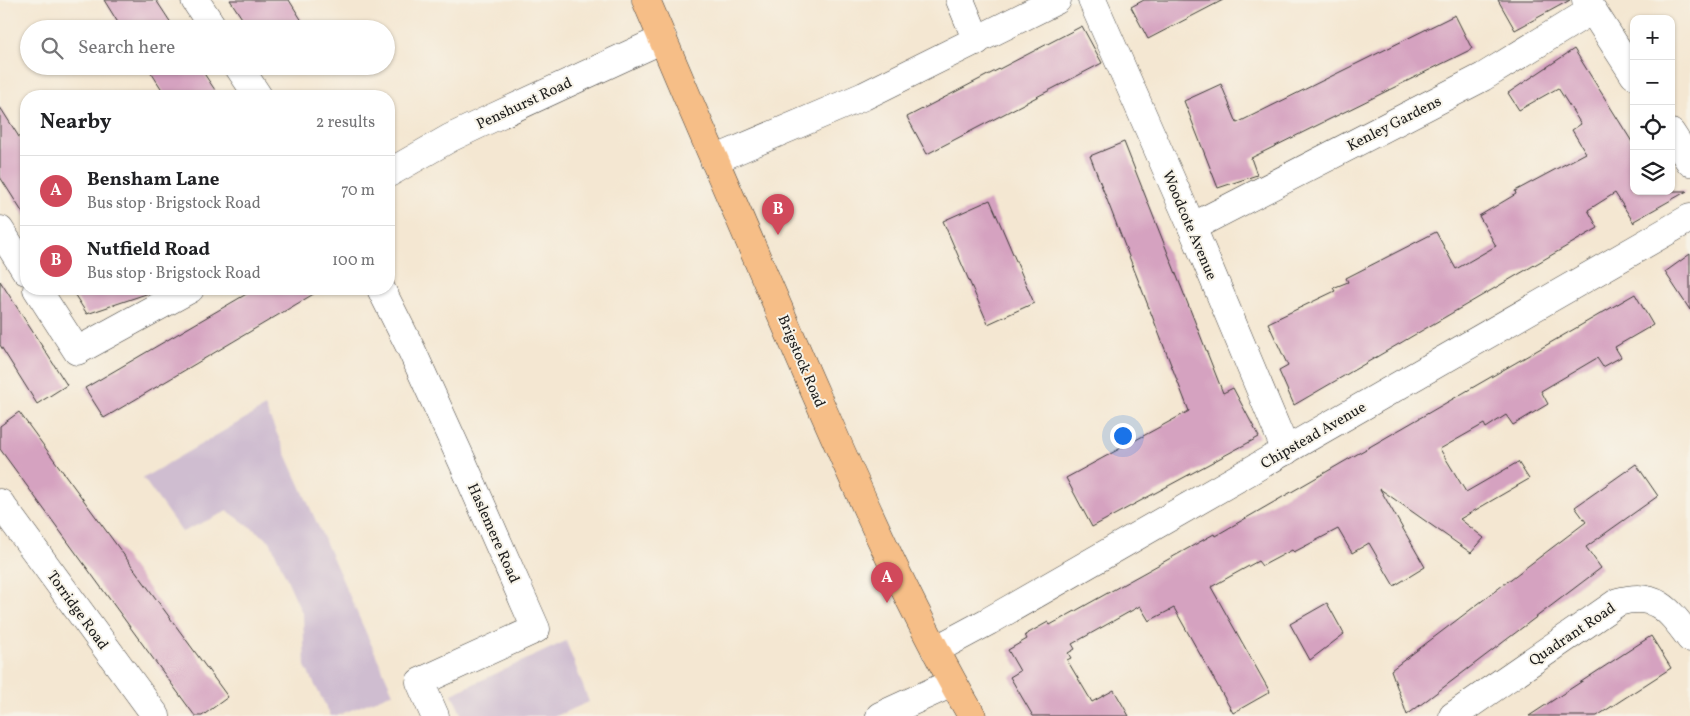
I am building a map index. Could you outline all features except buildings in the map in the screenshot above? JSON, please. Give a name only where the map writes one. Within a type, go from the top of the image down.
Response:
[{"type":"main road","name":"Brigstock Road","points":[[646,0],[854,482],[902,586],[952,683],[972,716]]},
{"type":"street","points":[[195,0],[208,20]]},
{"type":"street","points":[[960,0],[977,41]]},
{"type":"street","points":[[714,160],[864,96],[1058,0]]},
{"type":"street","name":"Woodcote Avenue","points":[[1092,0],[1192,227],[1286,451]]},
{"type":"street","points":[[1589,5],[1630,69]]},
{"type":"street","name":"Kenley Gardens","points":[[1192,227],[1483,77],[1589,5]]},
{"type":"street","name":"Penshurst Road","points":[[395,170],[450,138],[663,39]]},
{"type":"street","points":[[244,75],[254,90]]},
{"type":"street","points":[[1675,139],[1690,162]]},
{"type":"street","name":"Chipstead Avenue","points":[[935,650],[997,617],[1690,218]]},
{"type":"street","points":[[0,230],[20,262]]},
{"type":"street","points":[[41,295],[77,351],[179,295]]},
{"type":"street","name":"Haslemere Road","points":[[384,295],[444,420],[536,629],[420,682],[435,716]]},
{"type":"street","name":"Torridge Road","points":[[0,503],[156,716]]},
{"type":"street","name":"Quadrant Road","points":[[1453,716],[1618,602],[1629,598],[1650,600],[1661,604],[1672,614],[1690,638]]},
{"type":"street","points":[[880,716],[952,683]]},
{"type":"shaded area","points":[[265,407],[393,693],[336,716],[331,716],[305,666],[303,615],[270,541],[228,511],[182,532],[143,478]]},
{"type":"shaded area","points":[[566,641],[589,702],[556,716],[462,716],[452,694]]},
{"type":"place","name":"Nutfield Road","points":[[778,235]]},
{"type":"place","name":"Bensham Lane","points":[[887,603]]}]
